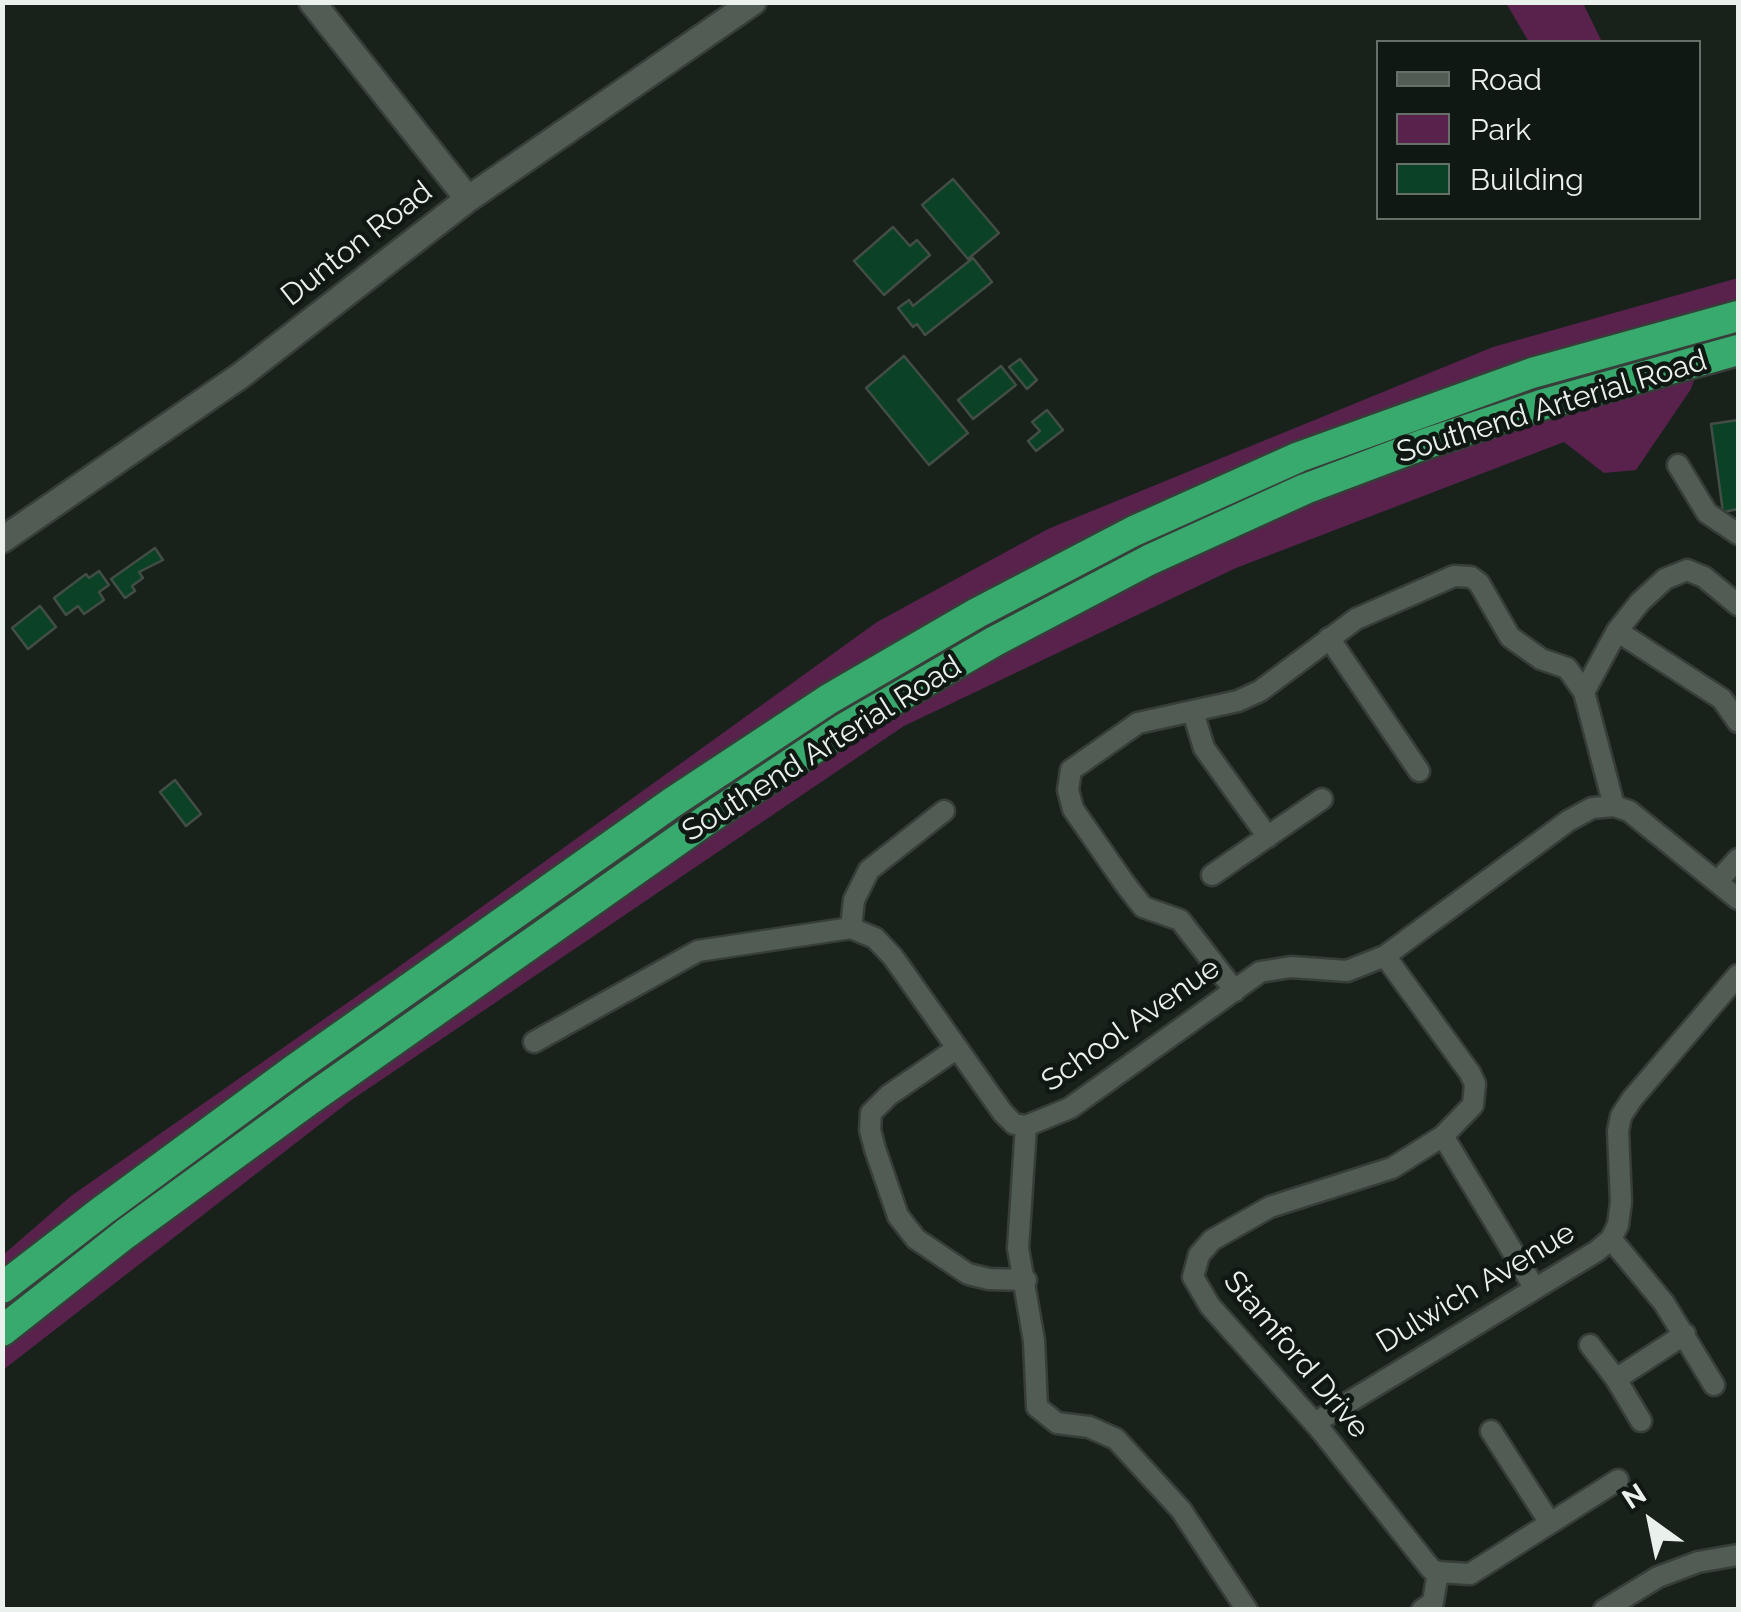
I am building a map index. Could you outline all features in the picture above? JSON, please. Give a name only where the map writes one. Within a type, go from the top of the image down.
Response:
[{"type":"highway","name":"Southend Arterial Road","points":[[2,1288],[295,1070],[673,802],[830,698],[976,613],[1134,532],[1299,457],[1532,373],[1738,316]]},
{"type":"highway","name":"Southend Arterial Road","points":[[2,1331],[125,1234],[294,1111],[705,821],[844,729],[995,641],[1150,560],[1305,489],[1541,405],[1738,350]]},
{"type":"street","points":[[312,2],[468,199]]},
{"type":"street","name":"Dunton Road","points":[[2,540],[240,376],[468,199],[753,2]]},
{"type":"street","points":[[1678,465],[1706,514],[1738,534]]},
{"type":"street","points":[[1584,692],[1616,632],[1665,579],[1687,570],[1738,604]]},
{"type":"street","points":[[1235,991],[1180,920],[1143,907],[1073,809],[1068,790],[1071,770],[1138,722],[1238,702],[1260,691],[1356,619],[1454,576],[1472,577],[1479,582],[1510,637],[1542,659],[1567,668],[1584,692],[1614,806],[1628,811],[1738,899]]},
{"type":"street","points":[[1616,632],[1722,699],[1738,722]]},
{"type":"street","points":[[1329,638],[1419,771]]},
{"type":"street","points":[[1193,712],[1204,748],[1268,836]]},
{"type":"street","points":[[1212,875],[1322,799]]},
{"type":"street","name":"School Avenue","points":[[850,928],[875,938],[892,957],[1014,1124],[1026,1126],[1070,1108],[1260,972],[1291,966],[1348,971],[1385,956],[1568,821],[1592,808],[1614,806]]},
{"type":"street","points":[[534,1042],[698,951],[850,928],[854,900],[869,870],[944,812]]},
{"type":"street","points":[[1718,881],[1738,859]]},
{"type":"street","name":"Stamford Drive","points":[[1385,956],[1475,1084],[1473,1106],[1443,1136],[1392,1168],[1270,1208],[1212,1240],[1198,1256],[1194,1278],[1210,1306],[1319,1428],[1431,1569],[1438,1572]]},
{"type":"street","name":"Dulwich Avenue","points":[[1319,1428],[1321,1419],[1611,1239],[1618,1225],[1621,1202],[1618,1131],[1622,1116],[1632,1099],[1738,975]]},
{"type":"street","points":[[956,1049],[889,1095],[871,1113],[875,1149],[898,1216],[916,1239],[968,1274],[989,1280],[1026,1280]]},
{"type":"street","points":[[1026,1126],[1018,1248],[1034,1341],[1037,1406],[1056,1423],[1089,1427],[1116,1438],[1180,1510],[1247,1610]]},
{"type":"street","points":[[1443,1136],[1534,1287]]},
{"type":"street","points":[[1611,1239],[1664,1303],[1714,1386]]},
{"type":"street","points":[[1616,1379],[1685,1334]]},
{"type":"street","points":[[1590,1344],[1640,1420]]},
{"type":"street","points":[[1491,1431],[1550,1523]]},
{"type":"street","points":[[1422,1610],[1433,1602],[1438,1572],[1470,1574],[1618,1480]]},
{"type":"street","points":[[1604,1610],[1658,1577],[1698,1562],[1738,1554]]},
{"type":"green space","points":[[1506,3],[1583,3],[1601,40],[1528,40]]},
{"type":"green space","points":[[1738,278],[1738,305],[1719,310],[1691,389],[1636,470],[1604,473],[1564,442],[1236,568],[904,726],[350,1101],[3,1370],[3,1255],[71,1196],[390,973],[877,622],[1048,529],[1493,347]]},
{"type":"building","points":[[953,179],[999,233],[968,259],[922,205]]},
{"type":"building","points":[[893,227],[910,246],[917,240],[930,255],[884,295],[854,261]]},
{"type":"building","points":[[973,258],[992,282],[925,335],[917,324],[913,327],[898,308],[909,300],[913,306]]},
{"type":"building","points":[[904,356],[968,433],[929,465],[866,388]]},
{"type":"building","points":[[1020,359],[1037,380],[1027,389],[1009,367]]},
{"type":"building","points":[[1001,366],[1016,385],[973,419],[958,400]]},
{"type":"building","points":[[1047,410],[1063,430],[1036,451],[1028,441],[1040,431],[1032,422]]},
{"type":"building","points":[[1738,420],[1738,509],[1723,512],[1711,424]]},
{"type":"building","points":[[155,548],[163,560],[139,572],[143,578],[125,598],[111,579]]},
{"type":"building","points":[[99,571],[109,585],[99,592],[104,600],[84,614],[78,606],[66,615],[54,598],[86,574],[89,578]]},
{"type":"building","points":[[40,606],[56,627],[28,649],[12,628]]},
{"type":"building","points":[[175,780],[201,814],[186,826],[160,792]]}]
